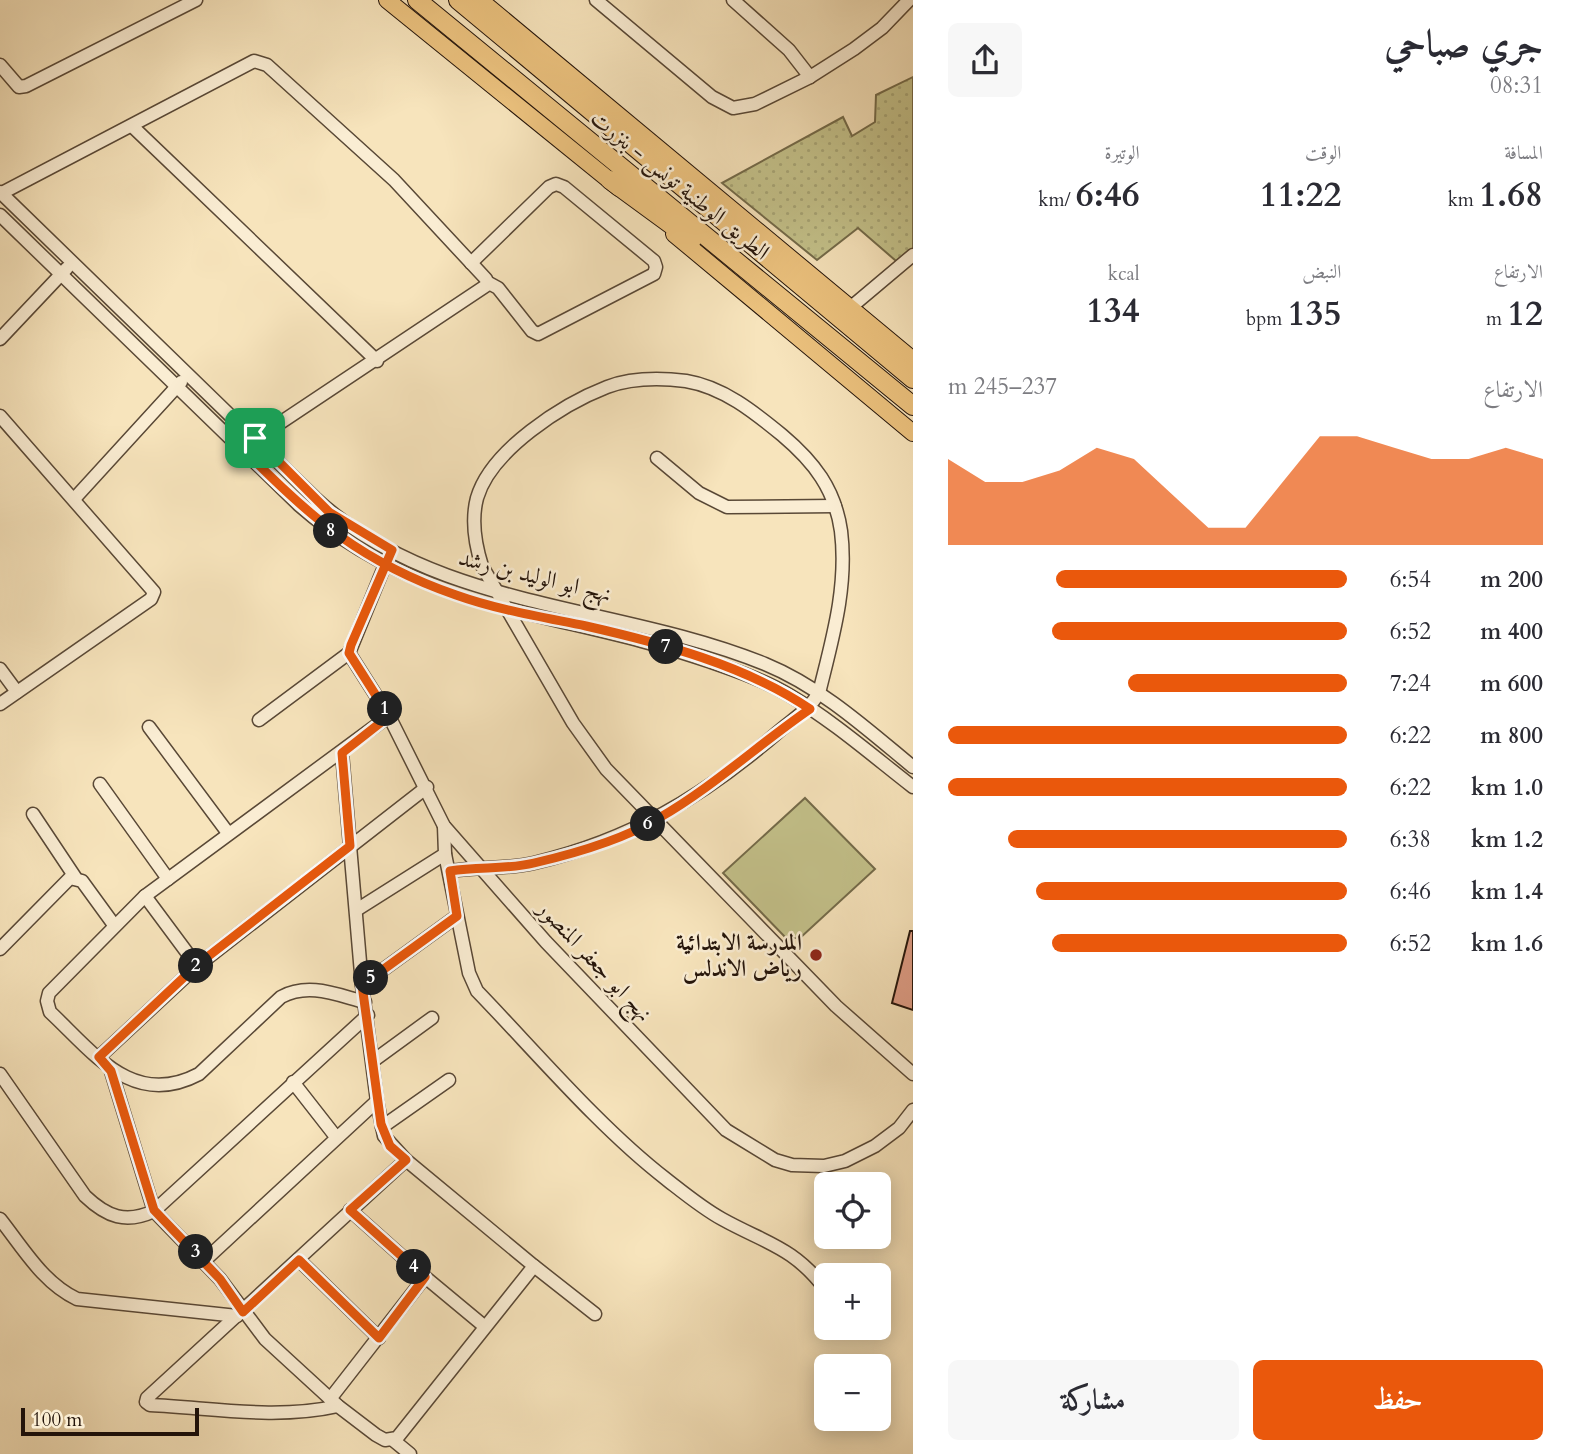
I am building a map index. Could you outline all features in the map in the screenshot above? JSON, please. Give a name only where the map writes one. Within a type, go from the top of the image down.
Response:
[{"type":"highway","name":"الطريق الوطنية تونس - بنزرت","points":[[417,0],[913,406]]},
{"type":"highway","name":"الطريق الوطنية تونس - بنزرت","points":[[458,0],[913,379]]},
{"type":"highway","points":[[477,0],[635,146]]},
{"type":"highway","points":[[610,180],[855,360],[913,412]]},
{"type":"highway","points":[[721,219],[913,363]]},
{"type":"main road","points":[[387,0],[610,180],[913,433]]},
{"type":"main road","points":[[477,0],[913,363]]},
{"type":"street","points":[[0,65],[19,87],[26,86],[196,0]]},
{"type":"street","points":[[596,0],[712,97],[733,108],[755,104],[810,77],[882,28],[909,0]]},
{"type":"street","points":[[739,1],[789,50],[810,77]]},
{"type":"street","points":[[0,193],[132,126],[247,62],[261,62],[394,180],[487,282],[498,288],[532,331],[538,334],[654,274],[656,267],[654,261],[564,187],[556,184],[549,187],[471,263]]},
{"type":"street","points":[[132,126],[377,362]]},
{"type":"street","name":"نهج ابو الوليد بن رشد","points":[[0,193],[74,261],[329,512],[392,550],[438,572],[499,593],[683,635],[765,664],[819,693],[913,767]]},
{"type":"street","name":"نهج ابو الوليد بن رشد","points":[[0,215],[314,519],[384,565],[456,595],[511,611],[586,626],[675,650],[753,679],[788,694],[913,787]]},
{"type":"street","points":[[850,308],[913,254]]},
{"type":"street","points":[[0,339],[74,261]]},
{"type":"street","points":[[243,449],[255,438],[377,362],[484,289],[487,282]]},
{"type":"street","points":[[75,498],[188,374]]},
{"type":"street","points":[[450,871],[482,866],[501,870],[533,863],[580,850],[658,820],[748,757],[810,709],[819,693],[843,582],[843,550],[835,506],[824,479],[812,462],[747,407],[716,390],[688,382],[657,379],[609,387],[580,400],[530,433],[509,449],[485,480],[478,497],[475,530],[482,566],[511,611],[554,691],[606,769],[658,820],[836,1006],[913,1073]]},
{"type":"street","points":[[0,416],[75,498],[153,589],[154,594],[0,704]]},
{"type":"street","points":[[657,458],[699,493],[727,507],[835,506]]},
{"type":"street","points":[[259,720],[349,653],[392,550]]},
{"type":"street","name":"نهج ابو جعفر المنصور","points":[[349,653],[389,716],[427,787],[444,826],[482,866],[546,942],[726,1130],[750,1147],[792,1165],[824,1166],[845,1161],[875,1146],[899,1128],[913,1110]]},
{"type":"street","points":[[0,669],[17,692]]},
{"type":"street","points":[[367,1008],[316,989],[291,991],[281,997],[199,1074],[184,1083],[151,1084],[129,1080],[111,1071],[50,1012],[47,1001],[49,993],[145,896],[389,716]]},
{"type":"street","points":[[149,727],[228,833]]},
{"type":"street","points":[[342,753],[358,909],[362,985],[377,1101],[382,1127],[390,1146],[595,1314]]},
{"type":"street","points":[[100,784],[168,879]]},
{"type":"street","points":[[99,1057],[197,965],[427,787]]},
{"type":"street","points":[[33,814],[75,877],[82,881],[114,925]]},
{"type":"street","points":[[444,826],[445,854],[457,916],[469,973],[477,991],[588,1105],[663,1176],[719,1217],[776,1244],[814,1275]]},
{"type":"street","points":[[358,909],[445,854]]},
{"type":"street","points":[[0,949],[63,883],[75,877]]},
{"type":"street","points":[[145,896],[197,965]]},
{"type":"street","points":[[362,985],[457,916]]},
{"type":"street","points":[[0,1074],[85,1196],[102,1212],[114,1217],[136,1218],[154,1210],[367,1008]]},
{"type":"street","points":[[373,1061],[432,1018]]},
{"type":"street","points":[[111,1071],[154,1210],[204,1261],[240,1314],[265,1339],[334,1402],[376,1435],[393,1440],[410,1454]]},
{"type":"street","points":[[382,1127],[449,1080]]},
{"type":"street","points":[[292,1082],[336,1137]]},
{"type":"street","points":[[204,1261],[377,1101]]},
{"type":"street","points":[[406,1160],[147,1398],[146,1402],[150,1405],[247,1412],[308,1413],[334,1402],[425,1277]]},
{"type":"street","points":[[350,1210],[484,1325]]},
{"type":"street","points":[[0,1219],[48,1280],[58,1290],[77,1299],[240,1314]]},
{"type":"street","points":[[299,1260],[379,1338]]},
{"type":"street","points":[[393,1440],[428,1403],[484,1325],[534,1266]]},
{"type":"shaded area","points":[[913,77],[913,261],[903,267],[858,228],[817,260],[722,183],[843,117],[852,136],[875,122],[876,95]]},
{"type":"shaded area","points":[[805,798],[875,869],[800,938],[786,938],[723,873]]},
{"type":"building","points":[[910,931],[913,931],[913,1010],[892,1003]]},
{"type":"place","name":"المدرسة الابتدائية رياض الاندلس","points":[[816,955]]},
{"type":"route","points":[[255,438],[243,449],[299,505],[333,533],[384,565],[456,595],[511,611],[586,626],[675,650],[788,694],[810,709],[784,726],[748,757],[658,820],[580,850],[533,863],[501,870],[482,866],[450,871],[457,916],[362,985],[384,1136],[390,1146],[406,1160],[350,1210],[425,1277],[379,1338],[299,1260],[243,1312],[220,1279],[154,1210],[142,1180],[111,1071],[99,1057],[197,965],[350,846],[342,753],[389,716],[356,660],[349,653],[384,565],[392,550],[329,512],[255,438]]}]
